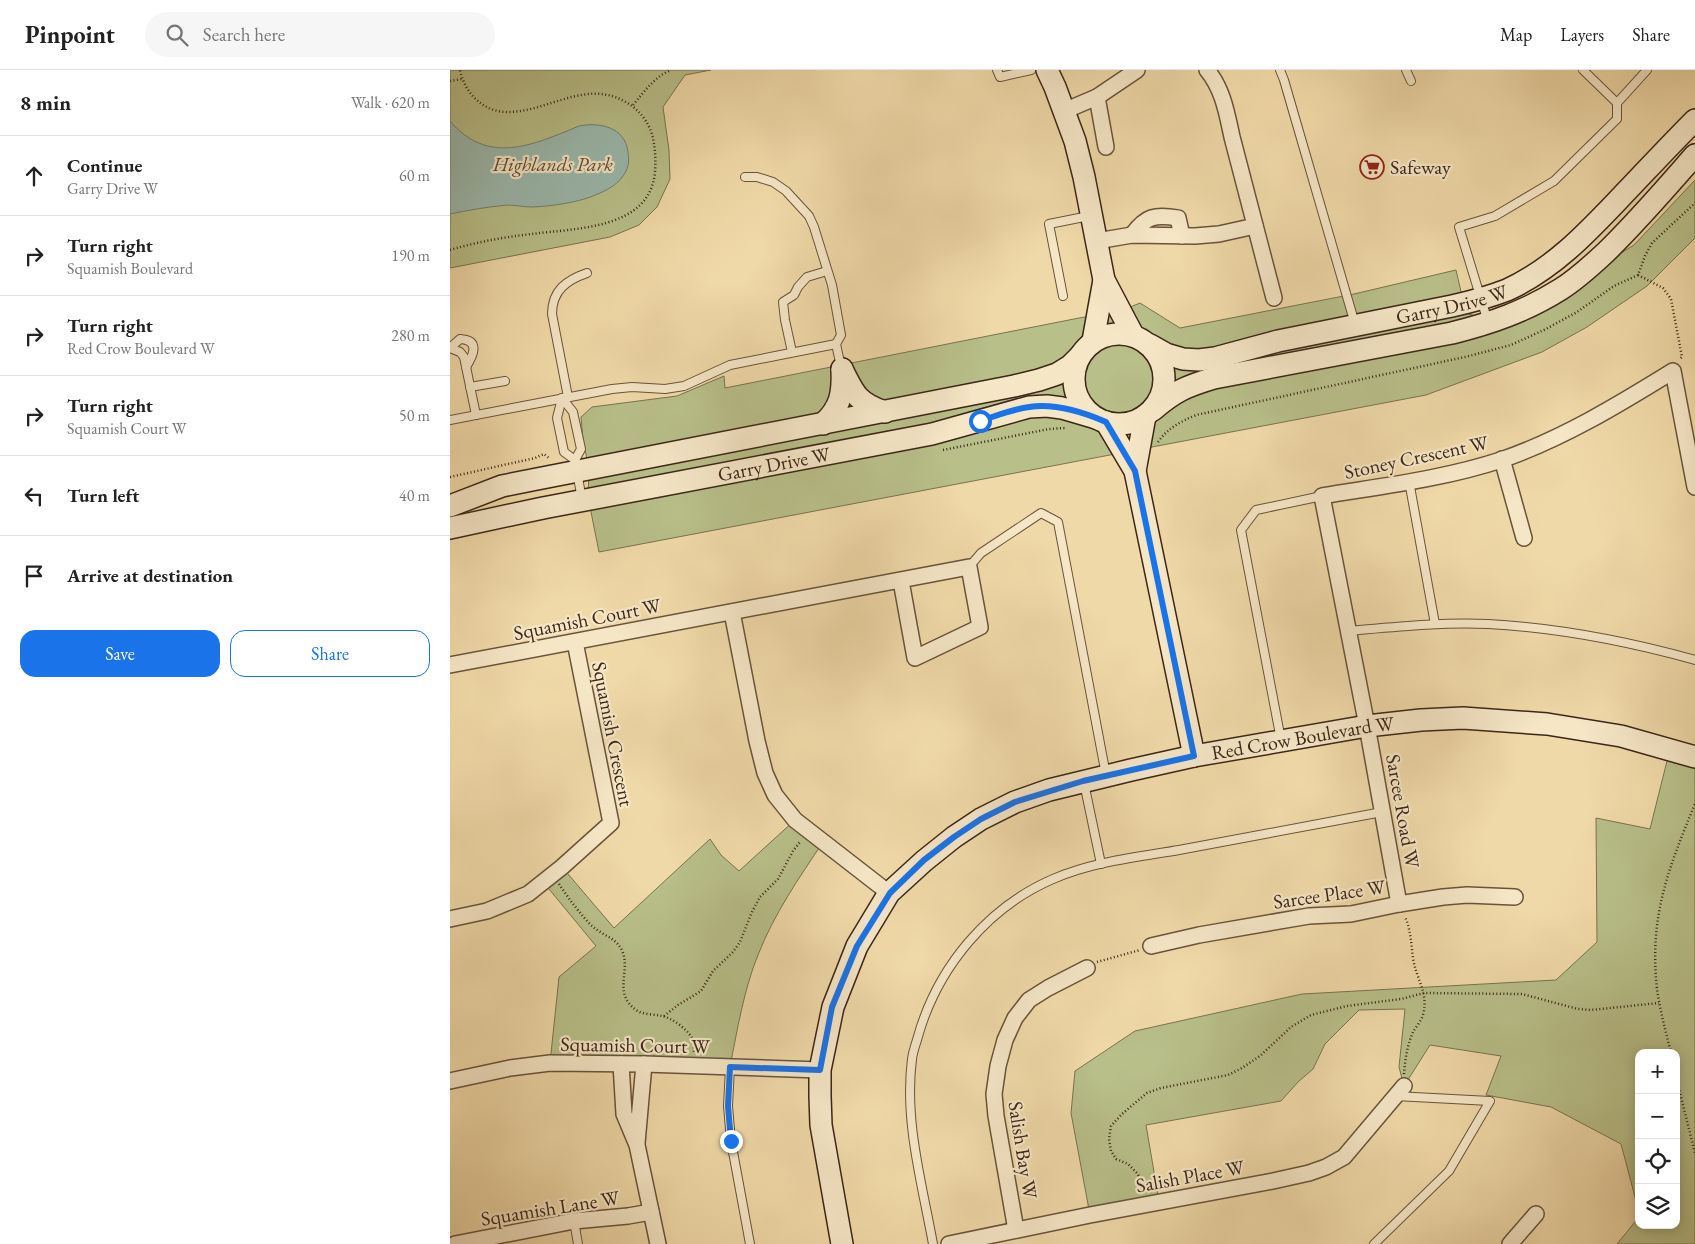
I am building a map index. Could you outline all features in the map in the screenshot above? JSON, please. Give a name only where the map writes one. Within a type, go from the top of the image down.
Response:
[{"type":"main road","points":[[1047,70],[1075,141],[1104,280],[1141,340],[1162,362],[1163,392],[1149,413],[1135,471]]},
{"type":"main road","name":"Garry Drive W","points":[[1141,340],[1166,354],[1183,359],[1215,358],[1278,341],[1480,299],[1506,290],[1528,278],[1573,246],[1695,120]]},
{"type":"main road","name":"Garry Drive W","points":[[1149,413],[1169,396],[1188,386],[1214,378],[1452,333],[1489,324],[1515,314],[1562,289],[1587,270],[1618,241],[1695,155]]},
{"type":"main road","points":[[1104,280],[1086,348],[1075,365],[1076,395],[1085,408],[1101,420],[1135,471],[1194,756]]},
{"type":"main road","points":[[1086,348],[1102,336],[1112,334],[1123,333],[1141,340]]},
{"type":"main road","name":"Garry Drive W","points":[[450,506],[502,486],[576,465],[823,424],[1039,380],[1057,374],[1070,366],[1086,348]]},
{"type":"main road","points":[[842,369],[850,387],[858,398],[870,407],[885,412]]},
{"type":"main road","points":[[823,424],[833,415],[839,403],[843,388],[842,369]]},
{"type":"main road","name":"Garry Drive W","points":[[450,528],[932,434],[1029,407],[1047,406],[1062,408],[1101,420]]},
{"type":"main road","points":[[1101,420],[1116,424],[1126,424],[1149,413]]},
{"type":"main road","points":[[450,518],[481,506],[556,485],[576,465]]},
{"type":"main road","name":"Red Crow Boulevard W","points":[[842,1244],[821,1125],[820,1070],[832,1007],[857,946],[890,893],[924,860],[981,819],[1015,802],[1083,781],[1194,756],[1367,726],[1421,720],[1463,718],[1585,730],[1621,736],[1695,756]]},
{"type":"street","points":[[1064,111],[1097,97],[1137,70]]},
{"type":"street","points":[[1207,70],[1216,82],[1227,111],[1232,138],[1274,298]]},
{"type":"street","points":[[1097,97],[1106,147]]},
{"type":"street","points":[[1097,241],[1132,235],[1182,236],[1219,234],[1255,226]]},
{"type":"street","points":[[1673,371],[1695,487]]},
{"type":"street","name":"Stoney Crescent W","points":[[1367,726],[1322,496],[1448,474],[1502,459],[1567,432],[1605,412],[1673,371]]},
{"type":"street","points":[[1502,459],[1524,538]]},
{"type":"street","points":[[901,581],[915,658],[980,627],[969,567]]},
{"type":"street","name":"Squamish Court W","points":[[450,665],[969,567]]},
{"type":"street","points":[[732,612],[750,709],[765,773],[775,795],[796,820],[890,893]]},
{"type":"street","name":"Squamish Crescent","points":[[450,919],[487,911],[528,894],[553,875],[611,823],[574,642]]},
{"type":"street","name":"Sarcee Road W","points":[[1367,726],[1399,904]]},
{"type":"street","name":"Sarcee Place W","points":[[1151,946],[1199,935],[1309,916],[1351,914],[1399,904],[1467,895],[1515,897]]},
{"type":"street","name":"Salish Bay W","points":[[1016,1230],[996,1116],[994,1094],[998,1066],[1005,1040],[1015,1018],[1029,1000],[1087,968]]},
{"type":"street","name":"Squamish Court W","points":[[450,1081],[510,1068],[550,1063],[820,1070]]},
{"type":"street","name":"Squamish Lane W","points":[[621,1064],[624,1114],[637,1145],[658,1244]]},
{"type":"street","name":"Squamish Lane W","points":[[637,1145],[644,1064]]},
{"type":"street","name":"Salish Place W","points":[[949,1244],[1149,1203],[1309,1173],[1326,1167],[1344,1157],[1400,1091]]},
{"type":"street","name":"Squamish Lane W","points":[[455,1244],[574,1220],[628,1216],[651,1212]]},
{"type":"street","points":[[1510,1244],[1536,1214]]},
{"type":"lane","points":[[997,70],[1000,77],[1031,70]]},
{"type":"lane","points":[[1280,70],[1294,111],[1355,326]]},
{"type":"lane","points":[[1406,70],[1411,81]]},
{"type":"lane","points":[[1583,70],[1617,103]]},
{"type":"lane","points":[[1489,324],[1459,227],[1495,216],[1554,181],[1617,120],[1617,103],[1647,70]]},
{"type":"lane","points":[[745,177],[757,177],[772,182],[786,191],[808,216],[814,227],[832,285],[841,335],[836,344],[842,369]]},
{"type":"lane","points":[[1063,296],[1049,224],[1091,216]]},
{"type":"lane","points":[[792,352],[783,302],[794,295],[807,277],[827,271]]},
{"type":"lane","points":[[582,501],[576,465],[581,450],[573,412],[565,398],[552,303],[556,294],[572,278],[587,273]]},
{"type":"lane","points":[[466,368],[474,354],[474,346],[465,339],[460,339],[450,348],[460,352],[464,357],[466,368],[476,415]]},
{"type":"lane","points":[[450,420],[632,387],[666,389],[684,386],[730,365],[836,344]]},
{"type":"lane","points":[[470,387],[505,381]]},
{"type":"lane","points":[[565,398],[557,418],[564,452],[576,465]]},
{"type":"lane","points":[[1409,481],[1435,624]]},
{"type":"lane","points":[[1282,741],[1241,530],[1256,510],[1322,496]]},
{"type":"lane","points":[[969,567],[981,553],[1041,513],[1058,522],[1106,776]]},
{"type":"lane","points":[[1347,631],[1435,624],[1487,624],[1548,629],[1656,650],[1695,660]]},
{"type":"lane","points":[[1083,781],[1101,864]]},
{"type":"lane","points":[[933,1244],[911,1124],[909,1094],[912,1057],[924,1017],[939,983],[963,949],[992,918],[1022,895],[1054,879],[1101,864],[1382,812]]},
{"type":"lane","points":[[730,1067],[728,1106],[731,1141],[750,1244]]},
{"type":"lane","points":[[1374,1244],[1449,1171],[1490,1101],[1400,1091]]},
{"type":"lane","points":[[574,1220],[578,1244]]},
{"type":"path","points":[[450,250],[494,239],[602,225],[628,215],[642,203],[654,182],[656,161],[654,142],[646,119],[633,106],[616,97],[596,93],[571,97],[527,110],[509,112],[493,110],[479,104],[468,91],[460,70]]},
{"type":"path","points":[[633,106],[644,90],[660,75],[671,70]]},
{"type":"path","points":[[450,81],[462,79]]},
{"type":"path","points":[[1638,275],[1663,288],[1671,299],[1682,357],[1673,371]]},
{"type":"path","points":[[1670,1049],[1659,1003],[1655,942],[1659,908],[1666,877],[1695,804]]},
{"type":"path","points":[[664,1016],[678,1004],[700,991],[713,971],[733,952],[740,942],[760,897],[778,879],[793,851],[809,830]]},
{"type":"path","points":[[553,875],[576,907],[594,927],[617,942],[623,953],[625,963],[623,985],[629,1001],[637,1010],[664,1016],[686,1030],[692,1039],[695,1057]]},
{"type":"path","points":[[1399,904],[1411,934],[1413,958],[1424,993],[1423,1016],[1413,1032],[1405,1057],[1400,1091]]},
{"type":"path","points":[[1087,968],[1097,962],[1151,946]]},
{"type":"path","points":[[1149,1203],[1138,1174],[1128,1164],[1116,1159],[1111,1151],[1109,1139],[1111,1126],[1147,1093],[1161,1088],[1228,1075],[1254,1060],[1291,1027],[1311,1015],[1347,1006],[1385,1002],[1424,993],[1522,994],[1578,1009],[1591,1010],[1659,1003]]},
{"type":"path","points":[[1680,1093],[1695,1153]]},
{"type":"green space","name":"Highlands Park","points":[[450,70],[711,70],[685,75],[663,107],[669,150],[670,179],[657,207],[639,225],[610,237],[450,268]]},
{"type":"green space","points":[[1695,180],[1695,238],[1647,286],[1587,327],[1542,352],[1426,395],[599,552],[588,497],[589,469],[583,440],[581,417],[592,407],[677,396],[724,376],[725,388],[1079,318],[1118,312],[1140,303],[1180,328],[1354,294],[1456,270],[1466,313],[1491,321],[1563,288],[1634,245]]},
{"type":"green space","points":[[1670,749],[1695,757],[1695,1244],[1617,1244],[1635,1222],[1635,1229],[1680,1229],[1680,1049],[1635,1049],[1635,1197],[1621,1144],[1551,1107],[1486,1095],[1501,1056],[1430,1045],[1404,1086],[1399,1067],[1405,1009],[1359,1010],[1325,1044],[1313,1069],[1281,1101],[1146,1125],[1159,1201],[1090,1215],[1071,1113],[1075,1071],[1135,1031],[1302,994],[1556,980],[1597,942],[1596,818],[1650,829]]},
{"type":"green space","points":[[795,820],[823,842],[779,911],[764,940],[745,996],[730,1067],[550,1063],[559,977],[596,946],[544,883],[562,867],[614,928],[710,839],[721,855],[739,871]]},
{"type":"water","points":[[450,121],[465,135],[480,143],[495,147],[511,148],[545,140],[579,126],[603,126],[617,132],[622,137],[628,152],[628,167],[620,180],[612,186],[579,201],[533,207],[507,205],[450,214]]},
{"type":"place","name":"Safeway","points":[[1372,167]]},
{"type":"route","points":[[731,1141],[728,1106],[730,1067],[820,1070],[832,1007],[857,946],[890,893],[924,860],[981,819],[1015,802],[1083,781],[1194,756],[1135,471],[1106,422],[1062,408],[1047,406],[1010,411],[980,421]]}]
